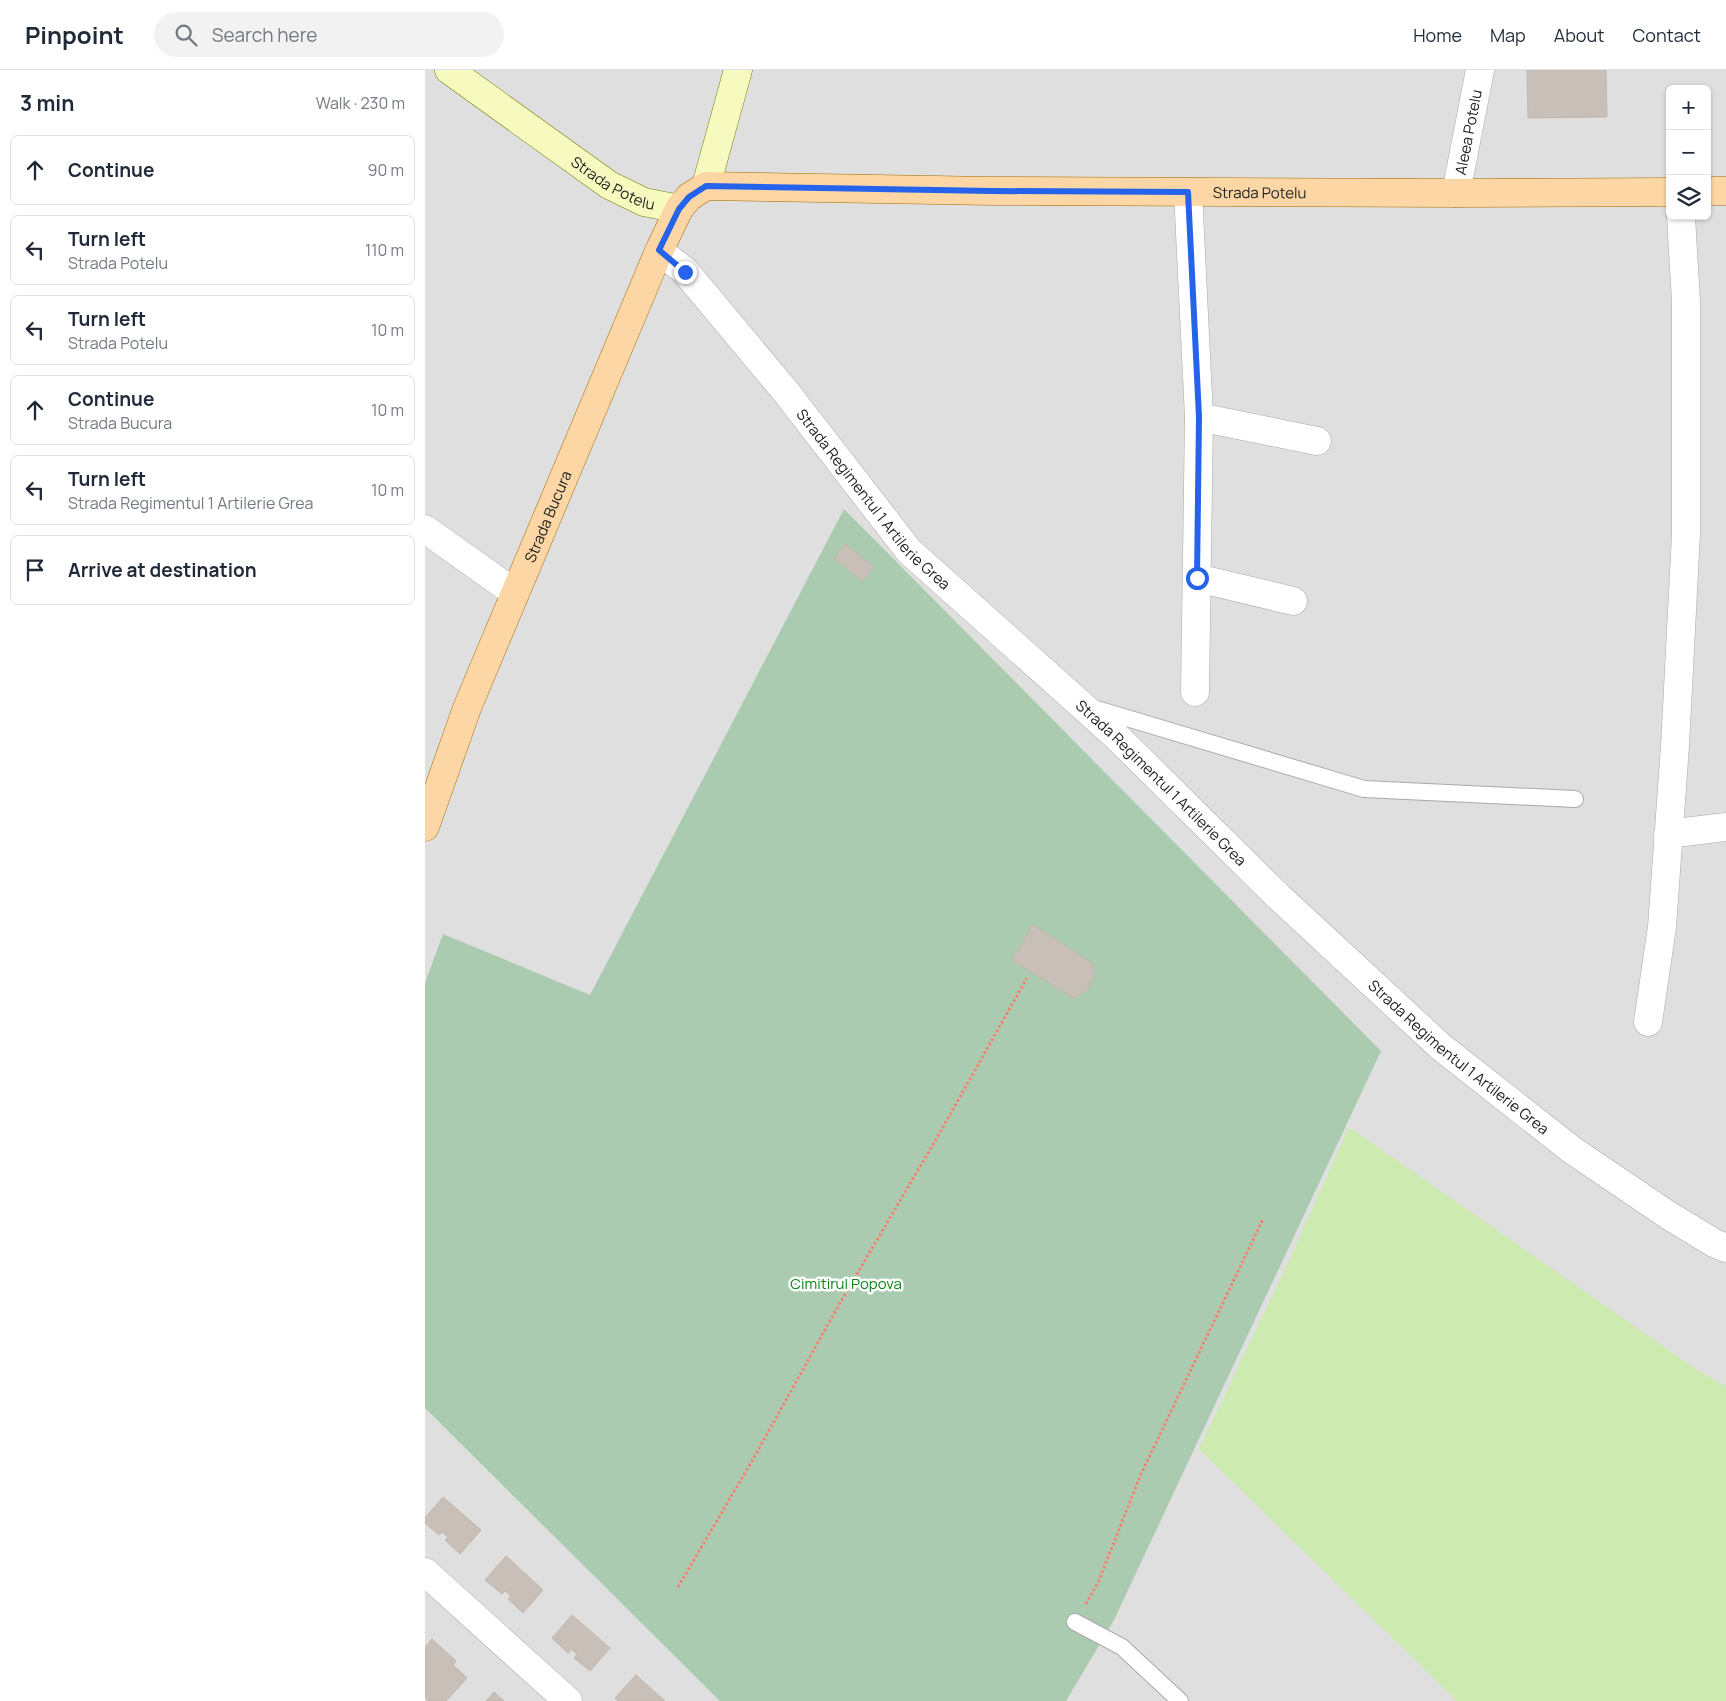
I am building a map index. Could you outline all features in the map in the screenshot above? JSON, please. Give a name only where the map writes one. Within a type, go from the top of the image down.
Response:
[{"type":"main road","points":[[679,209],[689,197],[706,186]]},
{"type":"main road","name":"Strada Potelu","points":[[706,186],[1002,191],[1666,192]]},
{"type":"main road","points":[[1711,191],[1726,190]]},
{"type":"main road","name":"Strada Bucura","points":[[425,828],[467,708],[659,250],[679,209]]},
{"type":"street","name":"Strada Potelu","points":[[449,70],[609,185],[644,202],[679,209]]},
{"type":"street","points":[[706,186],[738,70]]},
{"type":"street","name":"Aleea Potelu","points":[[1456,193],[1480,70]]},
{"type":"street","points":[[1188,192],[1199,417],[1195,692]]},
{"type":"street","points":[[1648,1022],[1662,927],[1675,746],[1686,534],[1686,302],[1681,220]]},
{"type":"street","name":"Strada Regimentul 1 Artilerie Grea","points":[[659,250],[685,272],[786,392],[909,551],[1115,735],[1279,897],[1441,1047],[1572,1150],[1668,1215],[1714,1244],[1726,1248]]},
{"type":"street","points":[[1199,417],[1317,442]]},
{"type":"street","points":[[425,529],[515,593]]},
{"type":"street","points":[[1197,578],[1293,600]]},
{"type":"street","points":[[1669,834],[1726,827]]},
{"type":"street","points":[[425,1572],[568,1701]]},
{"type":"lane","points":[[1081,704],[1364,789],[1575,799]]},
{"type":"lane","points":[[1075,1622],[1122,1646],[1180,1701]]},
{"type":"path","points":[[679,1587],[1027,978]]},
{"type":"path","points":[[1075,1622],[1099,1580],[1141,1474],[1263,1219]]},
{"type":"shaded area","points":[[425,70],[1726,70],[1726,1701],[425,1701]]},
{"type":"green space","name":"Cimitirul Popova","points":[[844,509],[1381,1051],[1114,1620],[1066,1701],[720,1701],[425,1408],[425,983],[443,934],[590,995]]},
{"type":"green space","points":[[1349,1127],[1700,1372],[1726,1386],[1726,1701],[1457,1701],[1199,1449],[1294,1250]]},
{"type":"building","points":[[1527,70],[1606,70],[1607,117],[1528,118]]},
{"type":"building","points":[[845,544],[874,567],[862,581],[834,558]]},
{"type":"building","points":[[1033,925],[1092,963],[1094,976],[1087,990],[1074,998],[1012,960]]},
{"type":"building","points":[[443,1497],[481,1530],[460,1554],[445,1540],[448,1537],[442,1532],[439,1535],[425,1523],[425,1518]]},
{"type":"building","points":[[506,1556],[543,1590],[523,1613],[508,1599],[511,1596],[505,1591],[502,1594],[485,1580]]},
{"type":"building","points":[[572,1615],[610,1648],[590,1671],[574,1658],[577,1654],[571,1649],[568,1653],[552,1638]]},
{"type":"building","points":[[432,1639],[456,1661],[453,1665],[467,1678],[446,1701],[428,1701],[425,1698],[425,1647]]},
{"type":"building","points":[[636,1675],[665,1701],[618,1701],[615,1698]]},
{"type":"building","points":[[494,1692],[504,1701],[486,1701]]},
{"type":"route","points":[[685,272],[659,250],[679,209],[689,197],[706,186],[1188,192],[1199,417],[1197,578]]}]
